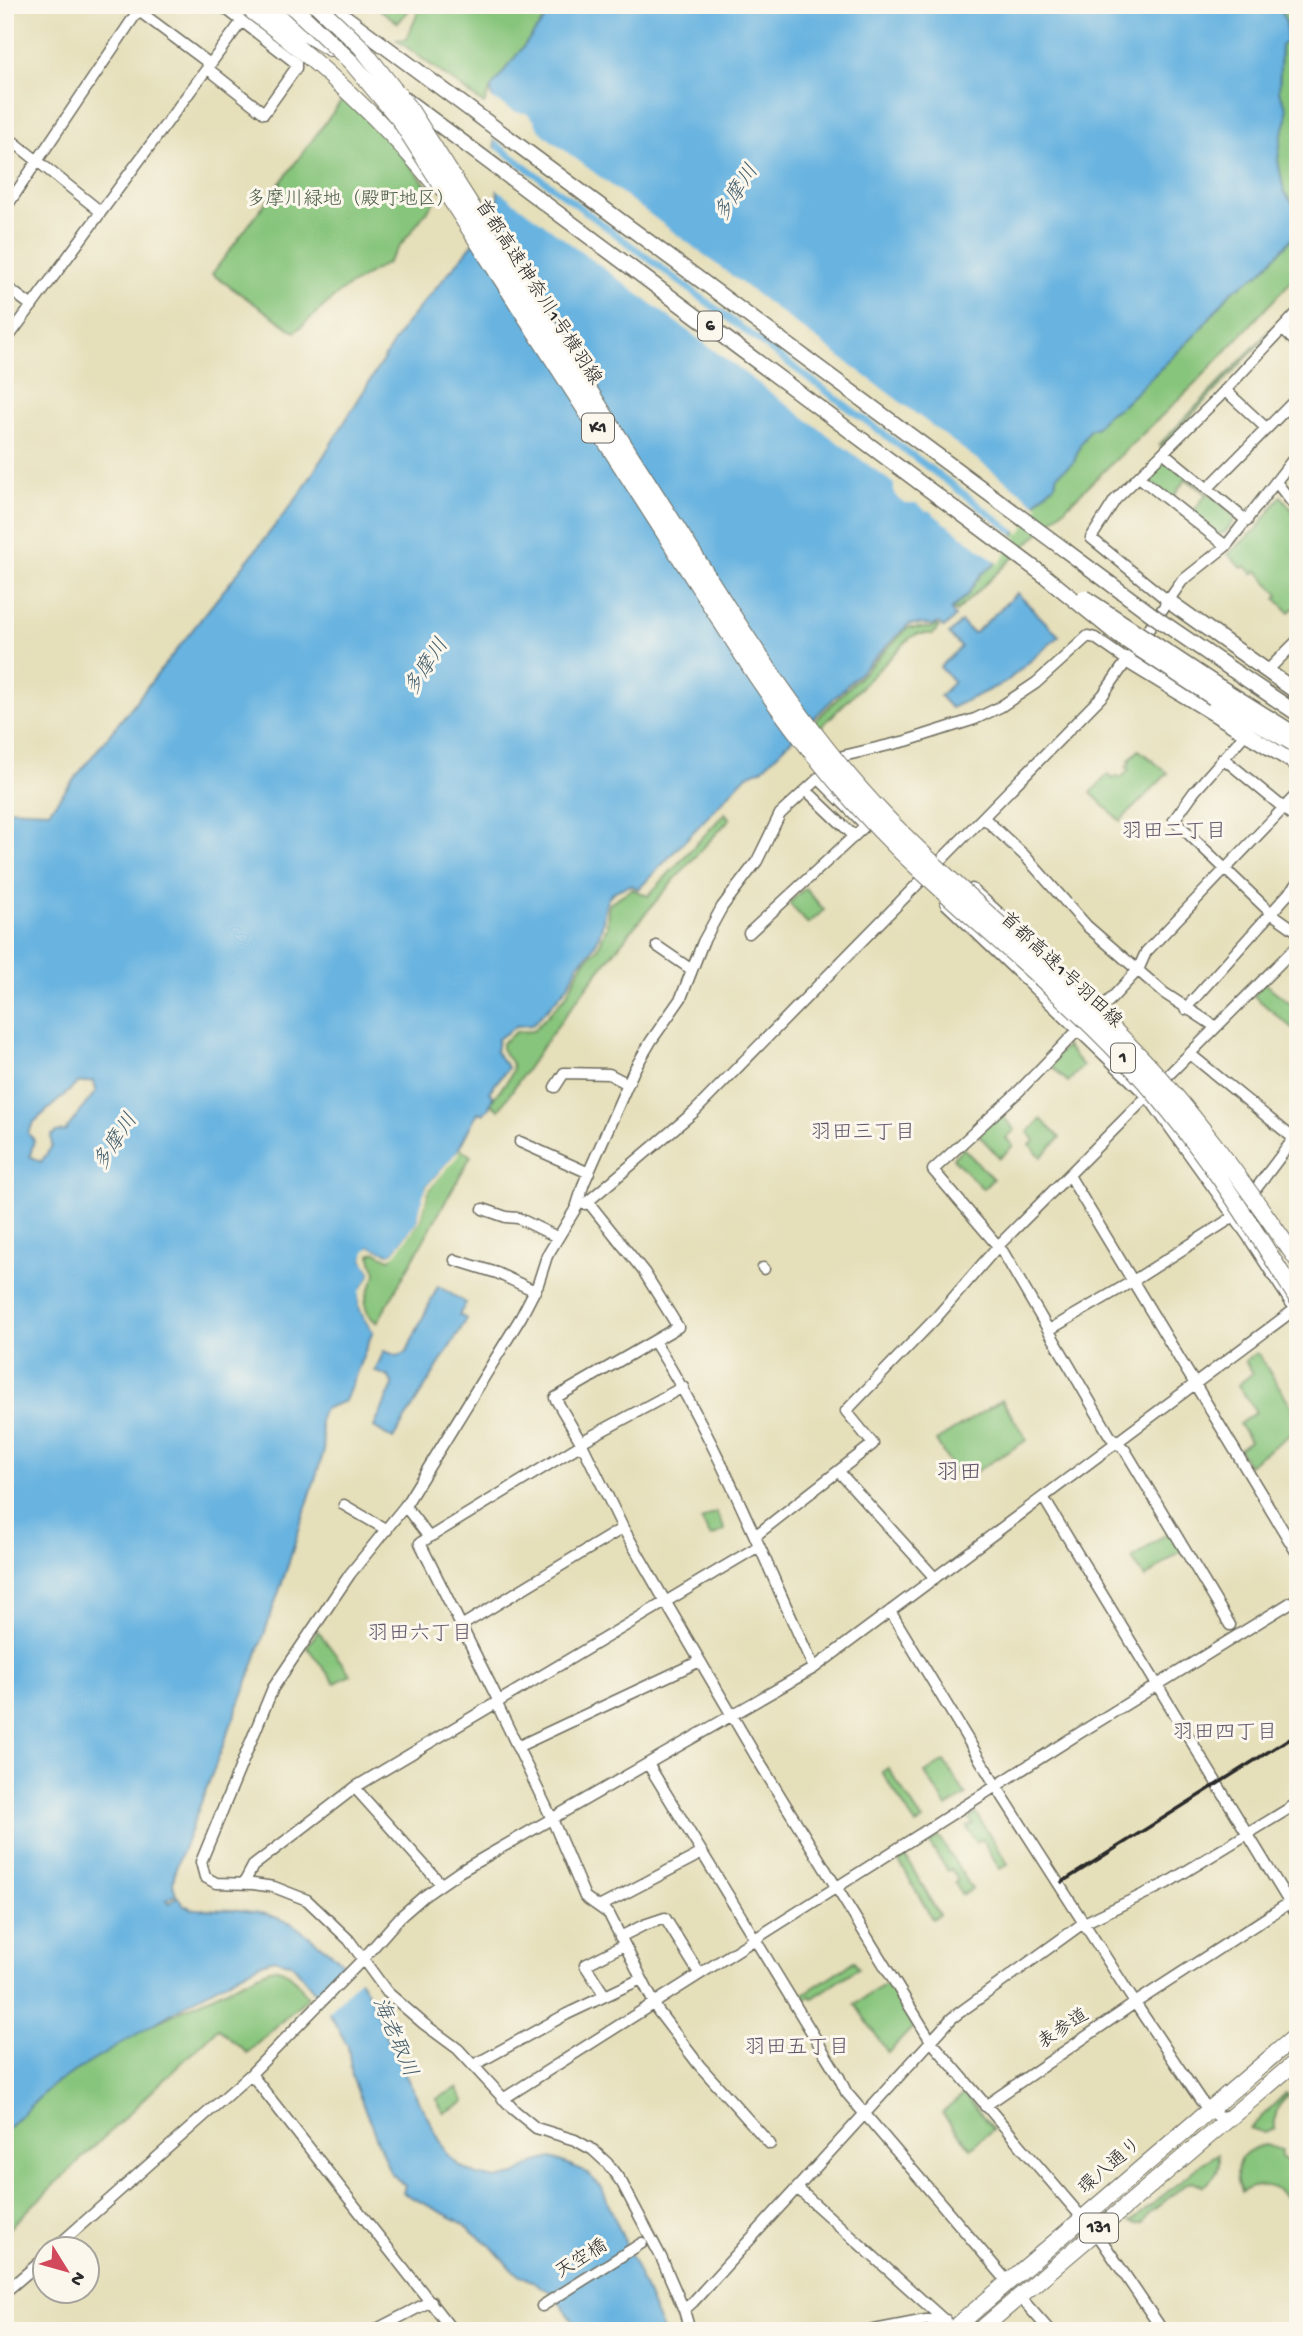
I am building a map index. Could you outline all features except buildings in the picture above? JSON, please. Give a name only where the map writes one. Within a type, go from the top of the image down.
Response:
[{"type":"highway","points":[[258,5],[337,53],[370,77]]},
{"type":"highway","name":"首都高速神奈川1号横羽線","points":[[291,5],[370,77],[399,118],[787,722],[852,801],[908,849]]},
{"type":"highway","name":"首都高速神奈川1号横羽線","points":[[317,5],[361,47],[411,111],[765,665],[841,768],[908,849]]},
{"type":"highway","points":[[331,5],[373,49],[411,111]]},
{"type":"highway","points":[[243,13],[326,71],[367,108],[473,231]]},
{"type":"highway","name":"首都高速1号羽田線","points":[[908,849],[1132,1048],[1207,1135],[1298,1261]]},
{"type":"highway","name":"首都高速1号羽田線","points":[[908,849],[1122,1056],[1161,1099],[1235,1200],[1297,1308]]},
{"type":"highway","name":"環八通り","points":[[954,2326],[1209,2110],[1295,2043]]},
{"type":"highway","name":"環八通り","points":[[979,2331],[1298,2060]]},
{"type":"main road","name":"6","points":[[276,5],[1045,576],[1072,589],[1217,693],[1298,747]]},
{"type":"main road","name":"6","points":[[331,5],[1083,564],[1298,714]]},
{"type":"main road","points":[[1167,600],[1298,693]]},
{"type":"main road","points":[[1128,661],[1298,765]]},
{"type":"main road","name":"6","points":[[1217,693],[1298,736]]},
{"type":"street","points":[[5,209],[137,7],[264,113],[296,68],[296,63],[243,13],[221,5]]},
{"type":"street","points":[[5,342],[209,66],[243,13]]},
{"type":"street","points":[[5,135],[101,212]]},
{"type":"street","points":[[5,286],[32,306]]},
{"type":"street","points":[[1167,600],[1091,538],[1115,500],[1226,390],[1298,312]]},
{"type":"street","points":[[1282,330],[1298,345]]},
{"type":"street","points":[[1226,390],[1266,428]]},
{"type":"street","points":[[1208,488],[1298,397]]},
{"type":"street","points":[[1164,453],[1247,521]]},
{"type":"street","points":[[576,1208],[589,1203],[694,1112],[1103,695],[1182,580],[1226,546],[1298,453]]},
{"type":"street","points":[[1139,477],[1226,546]]},
{"type":"street","points":[[1276,482],[1298,510]]},
{"type":"street","points":[[690,2331],[661,2257],[622,2183],[607,2163],[593,2150],[575,2140],[536,2128],[503,2099],[458,2049],[387,1992],[341,1931],[304,1898],[279,1888],[244,1883],[222,1884],[208,1880],[201,1870],[203,1856],[273,1688],[349,1574],[405,1506],[505,1345],[535,1291],[547,1256],[576,1208],[628,1084],[651,1041],[681,998],[703,942],[722,907],[757,861],[780,814],[842,758],[949,727],[1000,707],[1036,683],[1088,636],[1128,661]]},
{"type":"street","points":[[1266,672],[1298,640]]},
{"type":"street","points":[[1246,733],[1174,820],[1271,913],[1298,932]]},
{"type":"street","points":[[842,758],[941,861],[1031,942],[1166,1078],[1298,1254]]},
{"type":"street","points":[[1223,758],[1298,820]]},
{"type":"street","points":[[72,2234],[251,2074],[313,2012],[400,1917],[441,1884],[814,1668],[1297,1308],[1148,1097],[1079,1029],[1007,964],[818,778]]},
{"type":"street","points":[[806,790],[854,836]]},
{"type":"street","points":[[1230,1625],[998,1247],[933,1170],[1018,1092],[1138,971],[1146,952],[1298,793]]},
{"type":"street","points":[[984,818],[1025,856],[1087,926],[1185,1009],[1216,1027]]},
{"type":"street","points":[[749,933],[866,826]]},
{"type":"street","points":[[1185,1009],[1298,883]]},
{"type":"street","points":[[244,1883],[253,1866],[355,1788],[665,1601],[757,1541],[873,1444],[846,1411],[935,1319],[998,1247],[1298,945]]},
{"type":"street","points":[[657,946],[692,970]]},
{"type":"street","points":[[1049,1329],[1235,1218],[1296,1138],[1188,1055]]},
{"type":"street","points":[[555,1087],[564,1073],[609,1074],[628,1084]]},
{"type":"street","points":[[520,1142],[589,1174]]},
{"type":"street","points":[[1070,1177],[1298,1555]]},
{"type":"street","points":[[589,1203],[644,1272],[678,1327],[555,1398],[582,1443],[623,1528],[665,1601],[930,2041],[1082,2218],[1163,2331]]},
{"type":"street","points":[[483,1209],[518,1218],[557,1237]]},
{"type":"street","points":[[455,1260],[496,1273],[535,1291]]},
{"type":"street","points":[[654,1341],[683,1387],[712,1442],[814,1668]]},
{"type":"street","points":[[683,1387],[582,1443],[420,1543],[497,1701],[585,1897],[609,1914],[652,2003],[699,2065],[770,2144]]},
{"type":"street","points":[[840,1473],[935,1578]]},
{"type":"street","points":[[1044,1497],[1298,1917]]},
{"type":"street","points":[[344,1505],[387,1530]]},
{"type":"street","points":[[405,1506],[428,1536]]},
{"type":"street","points":[[461,1626],[623,1528]]},
{"type":"street","points":[[503,2099],[699,1973],[1298,1598]]},
{"type":"street","points":[[890,1611],[1082,1924],[1135,2003],[1209,2110],[1222,2117],[1233,2115]]},
{"type":"street","points":[[517,1747],[700,1661]]},
{"type":"street","points":[[648,1764],[846,2092],[1008,2282]]},
{"type":"street","points":[[355,1788],[441,1884]]},
{"type":"street","points":[[684,2310],[952,2018],[1082,1924],[1167,1883],[1298,1803]]},
{"type":"street","points":[[599,1907],[702,1853]]},
{"type":"street","name":"表参道","points":[[985,2106],[1135,2003],[1289,1903]]},
{"type":"street","points":[[605,1996],[585,1965],[644,1925],[666,1918],[699,1973]]},
{"type":"street","points":[[474,2065],[544,2026],[641,1979]]},
{"type":"street","points":[[251,2074],[453,2331]]},
{"type":"street","points":[[797,2188],[954,2326]]},
{"type":"street","name":"天空橋","points":[[542,2306],[642,2243]]},
{"type":"street","points":[[5,2292],[32,2269]]},
{"type":"street","points":[[1020,2297],[1050,2331]]},
{"type":"street","points":[[373,2331],[431,2301]]},
{"type":"street","points":[[869,2331],[954,2326]]},
{"type":"green space","points":[[374,5],[401,5],[408,11],[398,23]]},
{"type":"green space","points":[[421,5],[556,5],[491,88],[484,104],[397,40],[407,39]]},
{"type":"green space","points":[[1279,5],[1298,5],[1298,210],[1284,192],[1278,160],[1287,119],[1287,108],[1279,91],[1281,46],[1286,23]]},
{"type":"green space","name":"多摩川緑地（殿町地区）","points":[[349,91],[437,198],[387,263],[341,291],[295,332],[212,274]]},
{"type":"green space","points":[[1298,232],[1298,274],[1195,384],[956,612],[952,609],[967,595],[981,574],[993,565],[1039,499],[1055,484],[1057,475],[1074,462],[1089,430],[1097,427],[1105,416],[1123,405],[1196,334],[1231,292],[1261,272]]},
{"type":"green space","points":[[1298,301],[1298,304],[1161,447],[1159,445]]},
{"type":"green space","points":[[1160,462],[1169,463],[1232,513],[1234,521],[1224,533],[1216,534],[1149,481],[1148,474]],"holes":[[[1186,479],[1206,494],[1192,513],[1172,498]]]},
{"type":"green space","points":[[1281,496],[1298,517],[1298,605],[1289,612],[1276,599],[1279,595],[1257,570],[1253,574],[1246,566],[1242,568],[1228,554],[1257,529]]},
{"type":"green space","points":[[936,625],[939,627],[933,634],[917,634],[910,638],[812,736],[806,730],[908,628],[932,628]]},
{"type":"green space","points":[[1139,750],[1168,773],[1120,821],[1091,793],[1108,774],[1113,779],[1117,776],[1121,778],[1129,770],[1126,767],[1130,763],[1128,761]]},
{"type":"green space","points":[[725,813],[730,819],[667,888],[608,959],[499,1110],[491,1104],[513,1069],[502,1049],[502,1043],[516,1032],[533,1031],[566,996],[583,963],[598,948],[607,927],[611,902],[632,889],[648,896]]},
{"type":"green space","points":[[805,888],[824,910],[808,924],[789,903]]},
{"type":"green space","points":[[1264,983],[1298,1009],[1298,1024],[1293,1029],[1254,996]]},
{"type":"green space","points":[[1066,1046],[1083,1066],[1068,1082],[1049,1064]]},
{"type":"green space","points":[[1000,1113],[1015,1130],[1006,1138],[1013,1146],[1000,1158],[977,1133]]},
{"type":"green space","points":[[1041,1119],[1060,1138],[1041,1157],[1030,1145],[1035,1140],[1028,1132]]},
{"type":"green space","points":[[963,1148],[993,1179],[983,1189],[953,1158]]},
{"type":"green space","points":[[461,1149],[471,1156],[377,1323],[370,1317],[365,1305],[376,1273],[370,1255],[376,1252],[390,1259],[421,1220],[428,1191]]},
{"type":"green space","points":[[1258,1354],[1298,1416],[1298,1429],[1248,1465],[1239,1449],[1250,1441],[1239,1424],[1256,1412],[1238,1385],[1253,1373],[1245,1361]]},
{"type":"green space","points":[[1002,1400],[1027,1440],[960,1481],[936,1441]]},
{"type":"green space","points":[[716,1512],[725,1530],[711,1537],[701,1520]]},
{"type":"green space","points":[[1170,1531],[1182,1550],[1145,1578],[1132,1559]]},
{"type":"green space","points":[[318,1631],[351,1675],[335,1683],[307,1647]]},
{"type":"green space","points":[[944,1761],[966,1795],[947,1807],[925,1773]]},
{"type":"green space","points":[[888,1768],[923,1821],[916,1825],[882,1772]]},
{"type":"green space","points":[[976,1813],[1008,1864],[1000,1869],[982,1839],[976,1842],[967,1827],[973,1824],[969,1818]]},
{"type":"green space","points":[[939,1837],[972,1889],[962,1895],[955,1883],[958,1880],[951,1869],[948,1871],[929,1843]]},
{"type":"green space","points":[[906,1857],[939,1915],[932,1919],[899,1861]]},
{"type":"green space","points":[[854,1961],[858,1968],[813,1998],[810,1996],[802,2002],[799,1997]]},
{"type":"green space","points":[[269,1969],[287,1973],[308,1997],[247,2053],[218,2028],[5,2232],[5,2131],[51,2086],[123,2041]]},
{"type":"green space","points":[[887,1983],[913,2027],[888,2053],[855,2004]]},
{"type":"green space","points":[[457,2088],[465,2102],[444,2113],[436,2099]]},
{"type":"green space","points":[[1286,2093],[1288,2095],[1277,2110],[1275,2129],[1265,2133],[1250,2128]]},
{"type":"green space","points":[[964,2094],[993,2129],[971,2148],[942,2113]]},
{"type":"green space","points":[[1265,2145],[1282,2150],[1281,2157],[1292,2164],[1298,2163],[1298,2175],[1289,2185],[1288,2201],[1278,2191],[1267,2186],[1241,2192],[1237,2175],[1240,2161],[1249,2151]]},
{"type":"green space","points":[[1218,2154],[1218,2169],[1207,2183],[1203,2186],[1193,2181],[1187,2183],[1150,2213],[1144,2222],[1131,2222],[1201,2164]]},
{"type":"water","name":"多摩川","points":[[556,5],[1279,5],[1286,23],[1287,41],[1281,46],[1279,91],[1287,108],[1287,119],[1278,160],[1284,192],[1298,210],[1298,232],[1261,272],[1231,292],[1196,334],[1123,405],[1105,416],[1097,427],[1089,430],[1074,462],[1057,475],[1055,484],[1039,499],[993,566],[981,574],[967,595],[951,610],[955,617],[944,628],[939,623],[909,624],[762,769],[747,775],[639,889],[631,885],[612,893],[606,902],[597,940],[578,964],[565,989],[532,1025],[516,1026],[498,1039],[496,1052],[508,1068],[489,1092],[493,1096],[489,1108],[475,1117],[456,1154],[427,1186],[417,1222],[394,1252],[390,1254],[370,1247],[363,1259],[371,1274],[359,1300],[363,1317],[373,1331],[345,1401],[324,1409],[321,1414],[324,1451],[286,1571],[248,1681],[175,1870],[173,1884],[176,1894],[167,1900],[170,1903],[177,1896],[184,1905],[193,1909],[239,1910],[266,1914],[291,1923],[337,1957],[370,1996],[385,2034],[414,2092],[447,2154],[458,2165],[477,2175],[496,2179],[515,2175],[537,2162],[552,2158],[583,2170],[601,2186],[663,2331],[581,2331],[552,2293],[512,2270],[491,2246],[459,2221],[403,2193],[405,2186],[390,2172],[352,2077],[348,2046],[320,1998],[292,1964],[274,1959],[259,1964],[198,1997],[51,2086],[5,2131],[5,809],[49,811],[300,494],[404,326],[499,213],[491,88]],"holes":[[[94,1081],[96,1091],[65,1131],[51,1136],[52,1146],[41,1162],[30,1156],[34,1140],[28,1133],[34,1122],[78,1083]]]},
{"type":"water","points":[[1017,593],[1059,636],[1006,682],[951,708],[940,696],[954,682],[940,667],[961,647],[949,634],[961,622],[973,633],[976,632]]},
{"type":"water","points":[[438,1286],[466,1303],[459,1315],[467,1319],[393,1439],[374,1427],[393,1385],[389,1377],[375,1371],[384,1351],[398,1356],[406,1353]]},
{"type":"pier","points":[[488,96],[515,112],[526,113],[548,138],[1039,506],[1020,534],[491,137]]},
{"type":"pier","points":[[491,145],[1017,538],[999,564],[928,510],[916,503],[899,500],[894,493],[894,484],[494,187]]},
{"type":"pier","points":[[460,1148],[457,1157],[428,1191],[421,1220],[396,1254],[390,1258],[376,1251],[368,1253],[367,1258],[375,1272],[374,1279],[362,1297],[364,1310],[375,1328],[373,1331],[359,1305],[359,1292],[371,1272],[363,1259],[365,1251],[370,1247],[389,1254],[394,1252],[417,1221],[427,1186]]},
{"type":"pier","points":[[346,1961],[361,1977],[326,2015],[314,1995]]},
{"type":"railway","points":[[1062,1882],[1298,1733]]},
{"type":"district","name":"羽田二丁目","points":[[1174,833]]},
{"type":"district","name":"羽田三丁目","points":[[863,1134]]},
{"type":"district","name":"羽田","points":[[959,1474]]},
{"type":"district","name":"羽田六丁目","points":[[420,1635]]},
{"type":"district","name":"羽田四丁目","points":[[1225,1734]]},
{"type":"district","name":"羽田五丁目","points":[[797,2049]]},
{"type":"water label","name":"海老取川","points":[[393,2038]]}]
